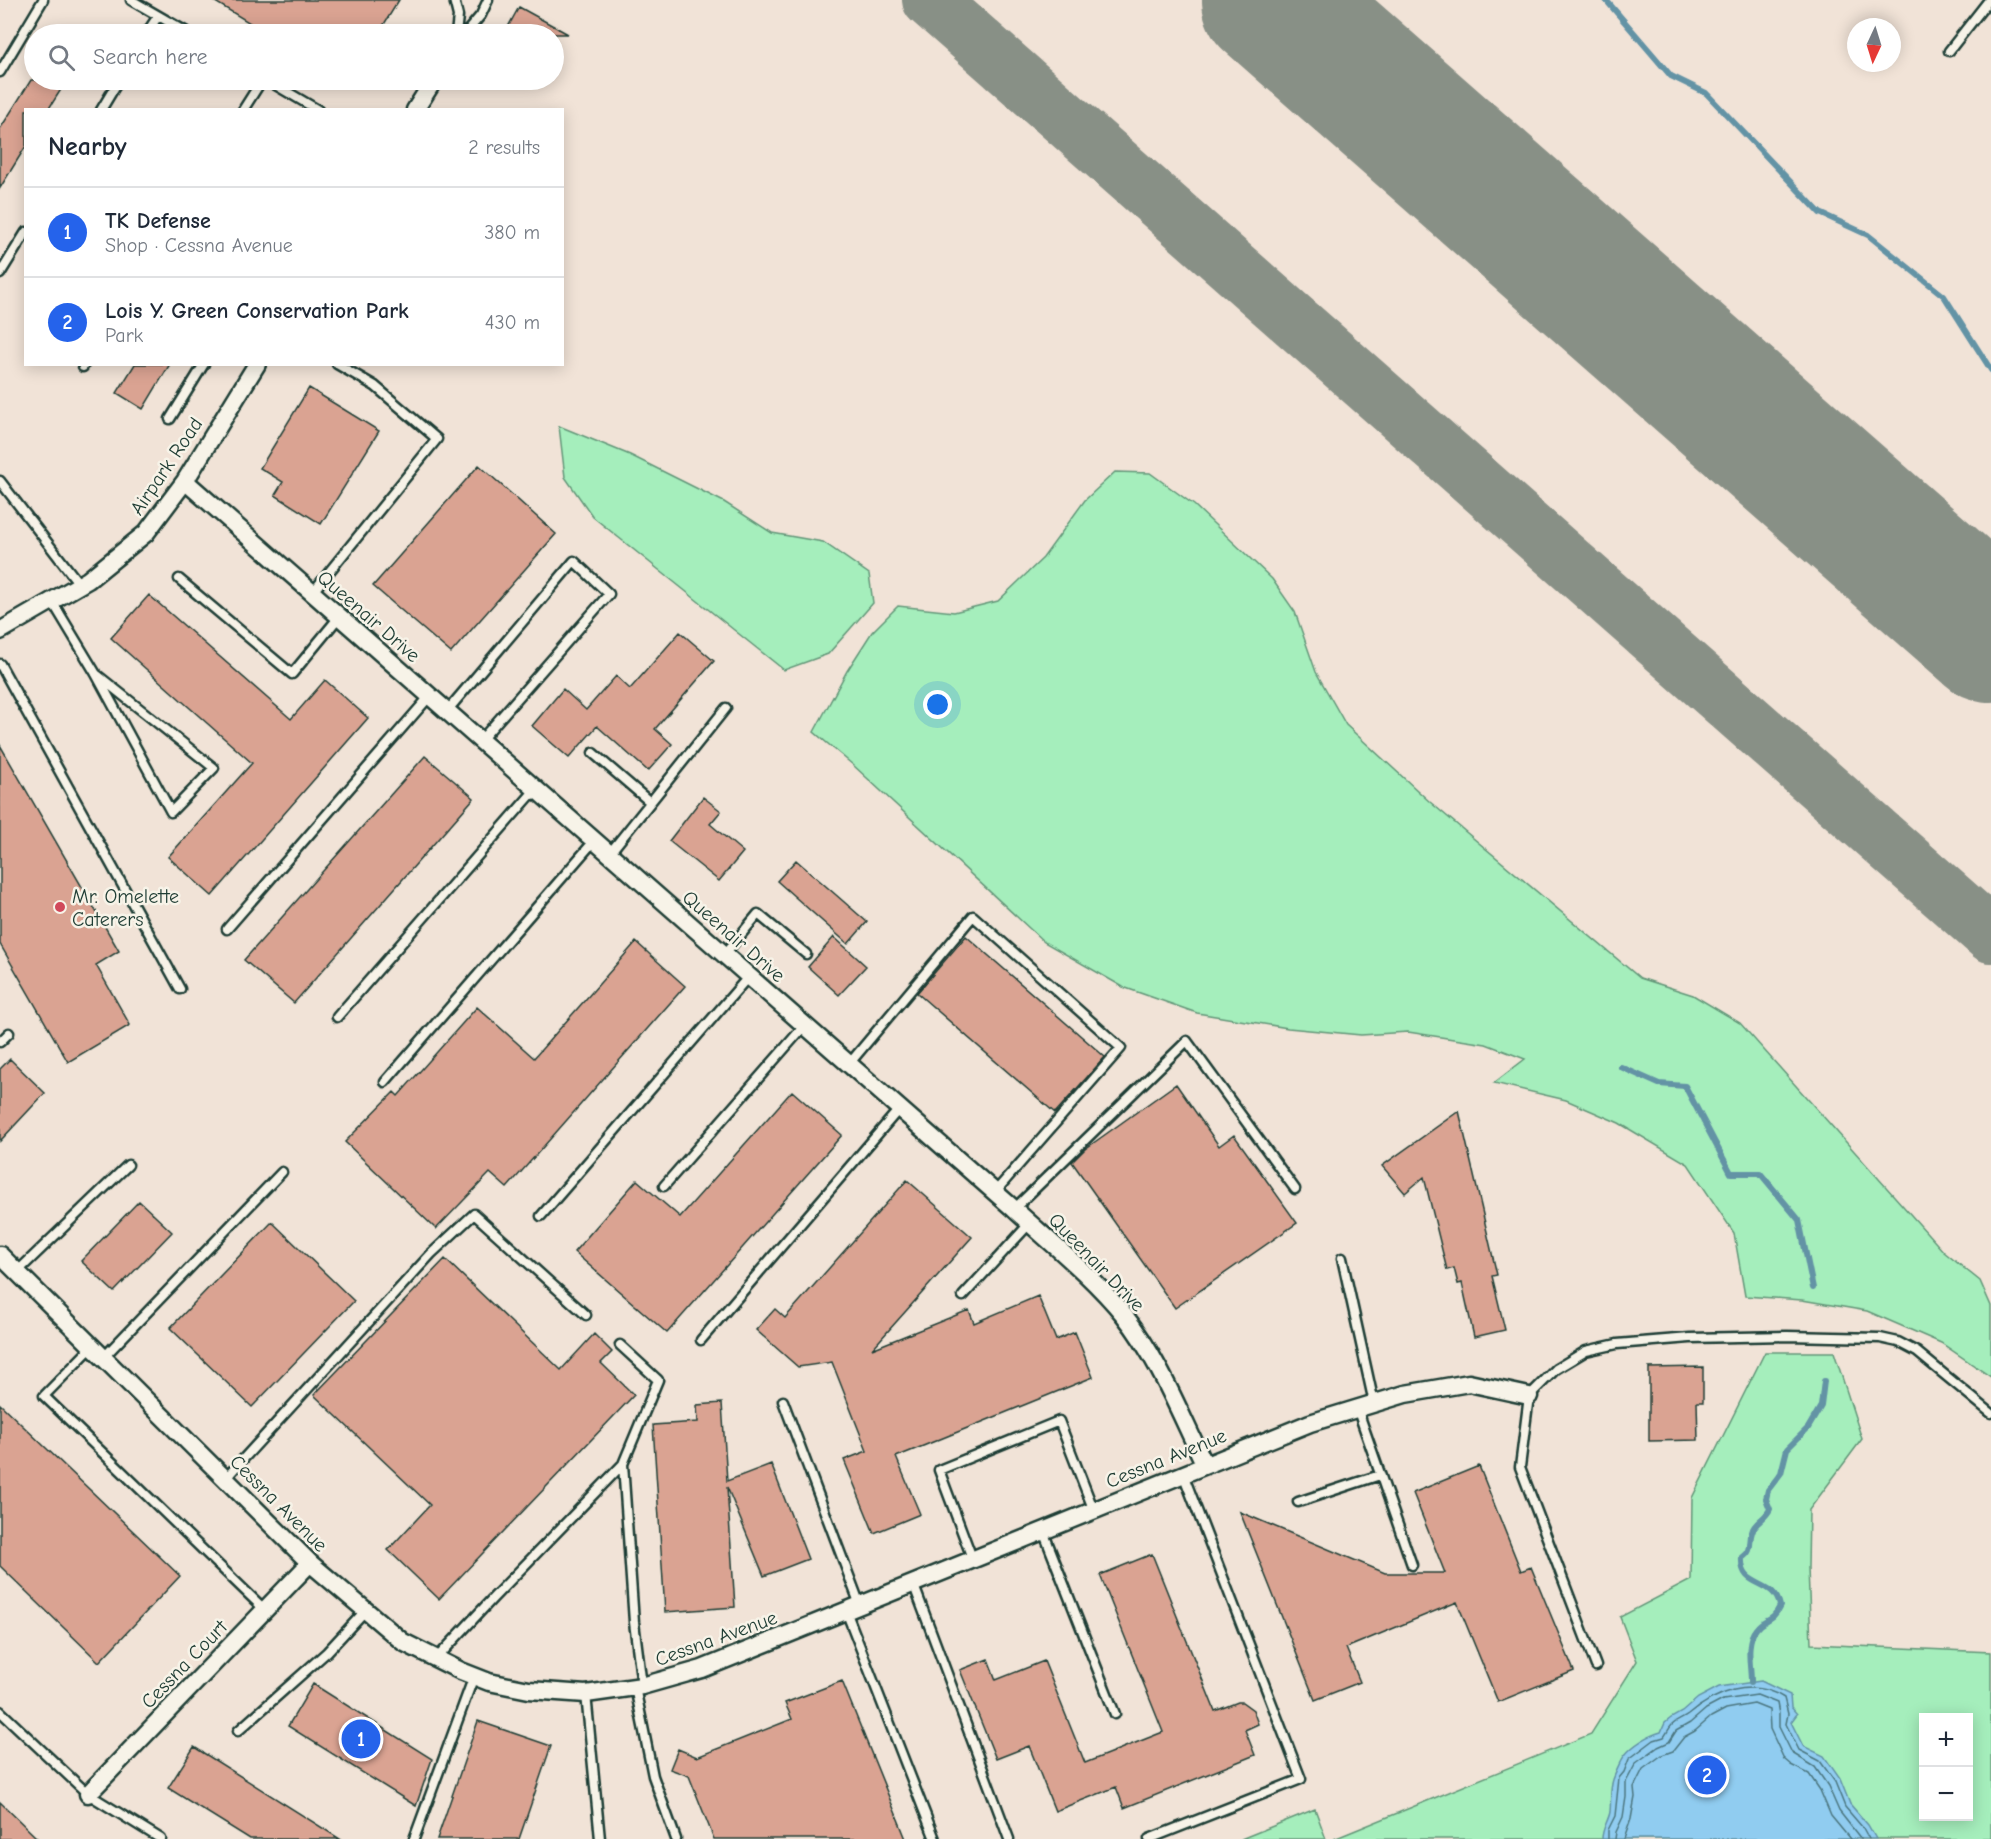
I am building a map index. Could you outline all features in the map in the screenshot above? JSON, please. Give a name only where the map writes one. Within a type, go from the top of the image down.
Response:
[{"type":"street","points":[[417,108],[428,90]]},
{"type":"street","name":"Airpark Road","points":[[0,631],[80,585],[146,533],[184,481],[256,366]]},
{"type":"street","name":"Queenair Drive","points":[[184,481],[900,1108],[1092,1280],[1124,1315],[1151,1355],[1205,1465]]},
{"type":"street","name":"Cessna Avenue","points":[[0,1255],[310,1563],[365,1611],[403,1642],[436,1660],[489,1682],[529,1690],[586,1694],[638,1686],[702,1669],[1310,1423],[1374,1403],[1406,1394],[1469,1383],[1529,1396]]},
{"type":"street","name":"Cessna Court","points":[[88,1794],[310,1563]]},
{"type":"lane","points":[[29,24],[43,0]]},
{"type":"lane","points":[[131,0],[172,24]]},
{"type":"lane","points":[[454,0],[458,16],[457,24]]},
{"type":"lane","points":[[473,24],[481,15],[488,0]]},
{"type":"lane","points":[[1949,51],[1989,0]]},
{"type":"lane","points":[[153,24],[158,16]]},
{"type":"lane","points":[[0,72],[24,32]]},
{"type":"lane","points":[[102,108],[113,90]]},
{"type":"lane","points":[[244,108],[256,90]]},
{"type":"lane","points":[[284,90],[315,108]]},
{"type":"lane","points":[[0,274],[24,235]]},
{"type":"lane","points":[[170,418],[203,366]]},
{"type":"lane","points":[[312,593],[436,439],[375,386],[340,366]]},
{"type":"lane","points":[[0,481],[80,585]]},
{"type":"lane","points":[[447,711],[574,561],[609,594],[480,741]]},
{"type":"lane","points":[[179,579],[292,674],[339,617]]},
{"type":"lane","points":[[52,601],[96,674],[171,812],[214,768],[96,674]]},
{"type":"lane","points":[[0,664],[180,989]]},
{"type":"lane","points":[[227,929],[429,697]]},
{"type":"lane","points":[[608,854],[726,708]]},
{"type":"lane","points":[[592,753],[650,802]]},
{"type":"lane","points":[[337,1017],[536,790]]},
{"type":"lane","points":[[385,1082],[594,842]]},
{"type":"lane","points":[[724,955],[758,914],[806,954]]},
{"type":"lane","points":[[849,1064],[973,916],[1121,1048],[995,1192]]},
{"type":"lane","points":[[541,1216],[749,976]]},
{"type":"lane","points":[[664,1186],[805,1025]]},
{"type":"lane","points":[[0,1042],[9,1033]]},
{"type":"lane","points":[[1014,1209],[1187,1041],[1295,1190]]},
{"type":"lane","points":[[701,1340],[900,1108]]},
{"type":"lane","points":[[17,1272],[128,1165]]},
{"type":"lane","points":[[265,1610],[44,1396],[98,1352],[282,1172]]},
{"type":"lane","points":[[225,1479],[431,1254],[474,1214],[586,1315]]},
{"type":"lane","points":[[963,1296],[1030,1223]]},
{"type":"lane","points":[[1342,1258],[1374,1403]]},
{"type":"lane","points":[[1596,1666],[1520,1467],[1529,1396],[1556,1369],[1586,1351],[1617,1344],[1690,1338],[1855,1336],[1898,1342],[1917,1352],[1942,1370],[1991,1413]]},
{"type":"lane","points":[[436,1660],[623,1464],[658,1380],[620,1345]]},
{"type":"lane","points":[[783,1401],[935,1839]]},
{"type":"lane","points":[[1358,1408],[1412,1565]]},
{"type":"lane","points":[[972,1558],[939,1470],[1059,1421],[1094,1511]]},
{"type":"lane","points":[[623,1464],[638,1686],[653,1776],[676,1839]]},
{"type":"lane","points":[[1149,1839],[1301,1779],[1183,1474]]},
{"type":"lane","points":[[1298,1502],[1380,1475]]},
{"type":"lane","points":[[1042,1531],[1115,1714]]},
{"type":"lane","points":[[912,1583],[1009,1839]]},
{"type":"lane","points":[[238,1731],[327,1652],[365,1611]]},
{"type":"lane","points":[[414,1839],[474,1676]]},
{"type":"lane","points":[[586,1694],[600,1839]]},
{"type":"lane","points":[[0,1711],[88,1794],[161,1839]]},
{"type":"green space","points":[[559,426],[630,455],[724,502],[772,533],[823,542],[869,574],[873,603],[828,654],[784,670],[593,517],[565,477]]},
{"type":"green space","points":[[1115,472],[1150,473],[1194,505],[1272,579],[1295,612],[1316,672],[1346,725],[1430,802],[1640,978],[1693,995],[1740,1023],[1944,1252],[1980,1281],[1991,1306],[1991,1377],[1941,1343],[1867,1311],[1802,1300],[1745,1296],[1734,1233],[1688,1164],[1619,1123],[1566,1100],[1494,1083],[1525,1059],[1486,1044],[1408,1032],[1361,1035],[1288,1028],[1197,1013],[1123,987],[1044,942],[853,765],[814,732],[847,671],[872,632],[898,606],[954,612],[998,601],[1043,558],[1085,500]]},
{"type":"green space","points":[[1765,1352],[1834,1352],[1862,1439],[1809,1510],[1808,1568],[1811,1644],[1991,1652],[1991,1839],[1334,1839],[1591,1734],[1637,1661],[1620,1617],[1691,1580],[1692,1498]]},
{"type":"green space","points":[[1315,1809],[1326,1839],[1241,1839]]},
{"type":"water","points":[[1761,1681],[1790,1695],[1791,1707],[1797,1714],[1791,1722],[1803,1746],[1824,1756],[1840,1779],[1850,1804],[1868,1825],[1876,1839],[1602,1839],[1610,1812],[1612,1782],[1628,1751],[1651,1735],[1661,1732],[1665,1723],[1698,1698],[1719,1687]]},
{"type":"building","points":[[212,0],[399,0],[384,24],[252,24]]},
{"type":"building","points":[[519,7],[550,24],[510,24]]},
{"type":"building","points":[[25,90],[61,90],[49,108],[24,108],[24,149],[0,188],[0,129]]},
{"type":"building","points":[[134,366],[169,366],[143,409],[117,393]]},
{"type":"building","points":[[309,388],[379,431],[321,524],[275,495],[283,482],[260,468]]},
{"type":"building","points":[[479,465],[556,534],[451,653],[373,586]]},
{"type":"building","points":[[149,595],[291,719],[325,680],[368,718],[212,896],[168,857],[252,763],[111,638]]},
{"type":"building","points":[[680,632],[714,661],[655,729],[672,744],[648,771],[597,726],[569,758],[532,726],[563,689],[586,710],[616,676],[630,689]]},
{"type":"building","name":"Mr. Omelette Caterers","points":[[0,745],[119,951],[96,965],[130,1025],[68,1062],[0,944]]},
{"type":"building","points":[[425,756],[474,798],[294,1003],[244,960]]},
{"type":"building","points":[[703,797],[721,811],[710,824],[743,852],[719,881],[669,841]]},
{"type":"building","points":[[796,860],[867,922],[848,944],[777,881]]},
{"type":"building","points":[[966,936],[1105,1057],[1055,1113],[917,993]]},
{"type":"building","points":[[834,937],[866,966],[839,995],[808,967]]},
{"type":"building","points":[[636,942],[685,986],[507,1188],[490,1173],[436,1229],[345,1142],[394,1092],[398,1096],[477,1007],[534,1058]]},
{"type":"building","points":[[10,1059],[45,1093],[0,1141],[0,1069]]},
{"type":"building","points":[[1176,1084],[1219,1146],[1234,1135],[1297,1223],[1175,1308],[1072,1162],[1085,1149]]},
{"type":"building","points":[[792,1091],[842,1135],[667,1333],[574,1252],[637,1180],[680,1217]]},
{"type":"building","points":[[1459,1111],[1497,1275],[1492,1276],[1505,1330],[1474,1337],[1462,1283],[1458,1284],[1454,1268],[1447,1270],[1424,1177],[1405,1193],[1382,1166]]},
{"type":"building","points":[[907,1180],[972,1237],[872,1349],[969,1310],[974,1323],[1038,1296],[1056,1340],[1075,1332],[1093,1377],[896,1457],[920,1514],[874,1533],[844,1460],[867,1451],[832,1362],[798,1367],[756,1330],[775,1309],[785,1318]]},
{"type":"building","points":[[139,1201],[172,1232],[114,1292],[81,1261]]},
{"type":"building","points":[[272,1222],[354,1301],[252,1407],[170,1328]]},
{"type":"building","points":[[445,1259],[561,1370],[594,1334],[612,1352],[601,1363],[634,1395],[439,1599],[388,1550],[430,1505],[314,1395]]},
{"type":"building","points":[[1703,1367],[1703,1402],[1697,1402],[1698,1440],[1649,1441],[1649,1368]]},
{"type":"building","points":[[722,1403],[727,1481],[771,1464],[808,1559],[764,1576],[727,1487],[735,1607],[665,1612],[653,1425],[698,1422],[697,1405]]},
{"type":"building","points":[[0,1404],[180,1576],[99,1662],[0,1566]]},
{"type":"building","points":[[1479,1466],[1521,1571],[1531,1567],[1574,1671],[1498,1702],[1457,1602],[1346,1648],[1360,1682],[1315,1700],[1240,1512],[1385,1573],[1445,1573],[1413,1493]]},
{"type":"building","points":[[1152,1554],[1215,1711],[1238,1702],[1242,1702],[1253,1710],[1258,1724],[1245,1730],[1255,1755],[1124,1808],[1116,1787],[1055,1811],[1029,1746],[996,1759],[960,1670],[988,1659],[996,1680],[1044,1661],[1085,1763],[1163,1732],[1100,1575]]},
{"type":"building","points":[[842,1681],[906,1839],[714,1839],[689,1776],[670,1769],[678,1749],[697,1757],[792,1719],[785,1703]]},
{"type":"building","points":[[313,1684],[432,1759],[416,1806],[288,1726]]},
{"type":"building","points":[[478,1721],[551,1746],[519,1839],[437,1839]]},
{"type":"building","points":[[194,1747],[340,1839],[250,1839],[168,1788]]},
{"type":"building","points":[[0,1802],[38,1839],[0,1839]]},
{"type":"waterway","points":[[1606,0],[1671,76],[1706,93],[1820,213],[1868,235],[1944,296],[1991,370]]},
{"type":"waterway","points":[[1621,1067],[1659,1084],[1685,1086],[1731,1173],[1760,1173],[1799,1220],[1813,1288]]},
{"type":"waterway","points":[[1751,1682],[1749,1654],[1753,1634],[1759,1625],[1774,1615],[1780,1606],[1777,1597],[1771,1591],[1746,1575],[1742,1558],[1749,1549],[1753,1529],[1770,1509],[1766,1499],[1768,1490],[1781,1473],[1787,1449],[1808,1428],[1821,1406],[1824,1381]]},
{"type":"taxiway","points":[[930,0],[1991,935]]},
{"type":"runway","points":[[1271,0],[1991,633]]},
{"type":"place","name":"Mr. Omelette Caterers","points":[[60,907]]},
{"type":"place","name":"TK Defense","points":[[361,1739]]},
{"type":"place","name":"Lois Y. Green Conservation Park","points":[[1707,1775]]}]
